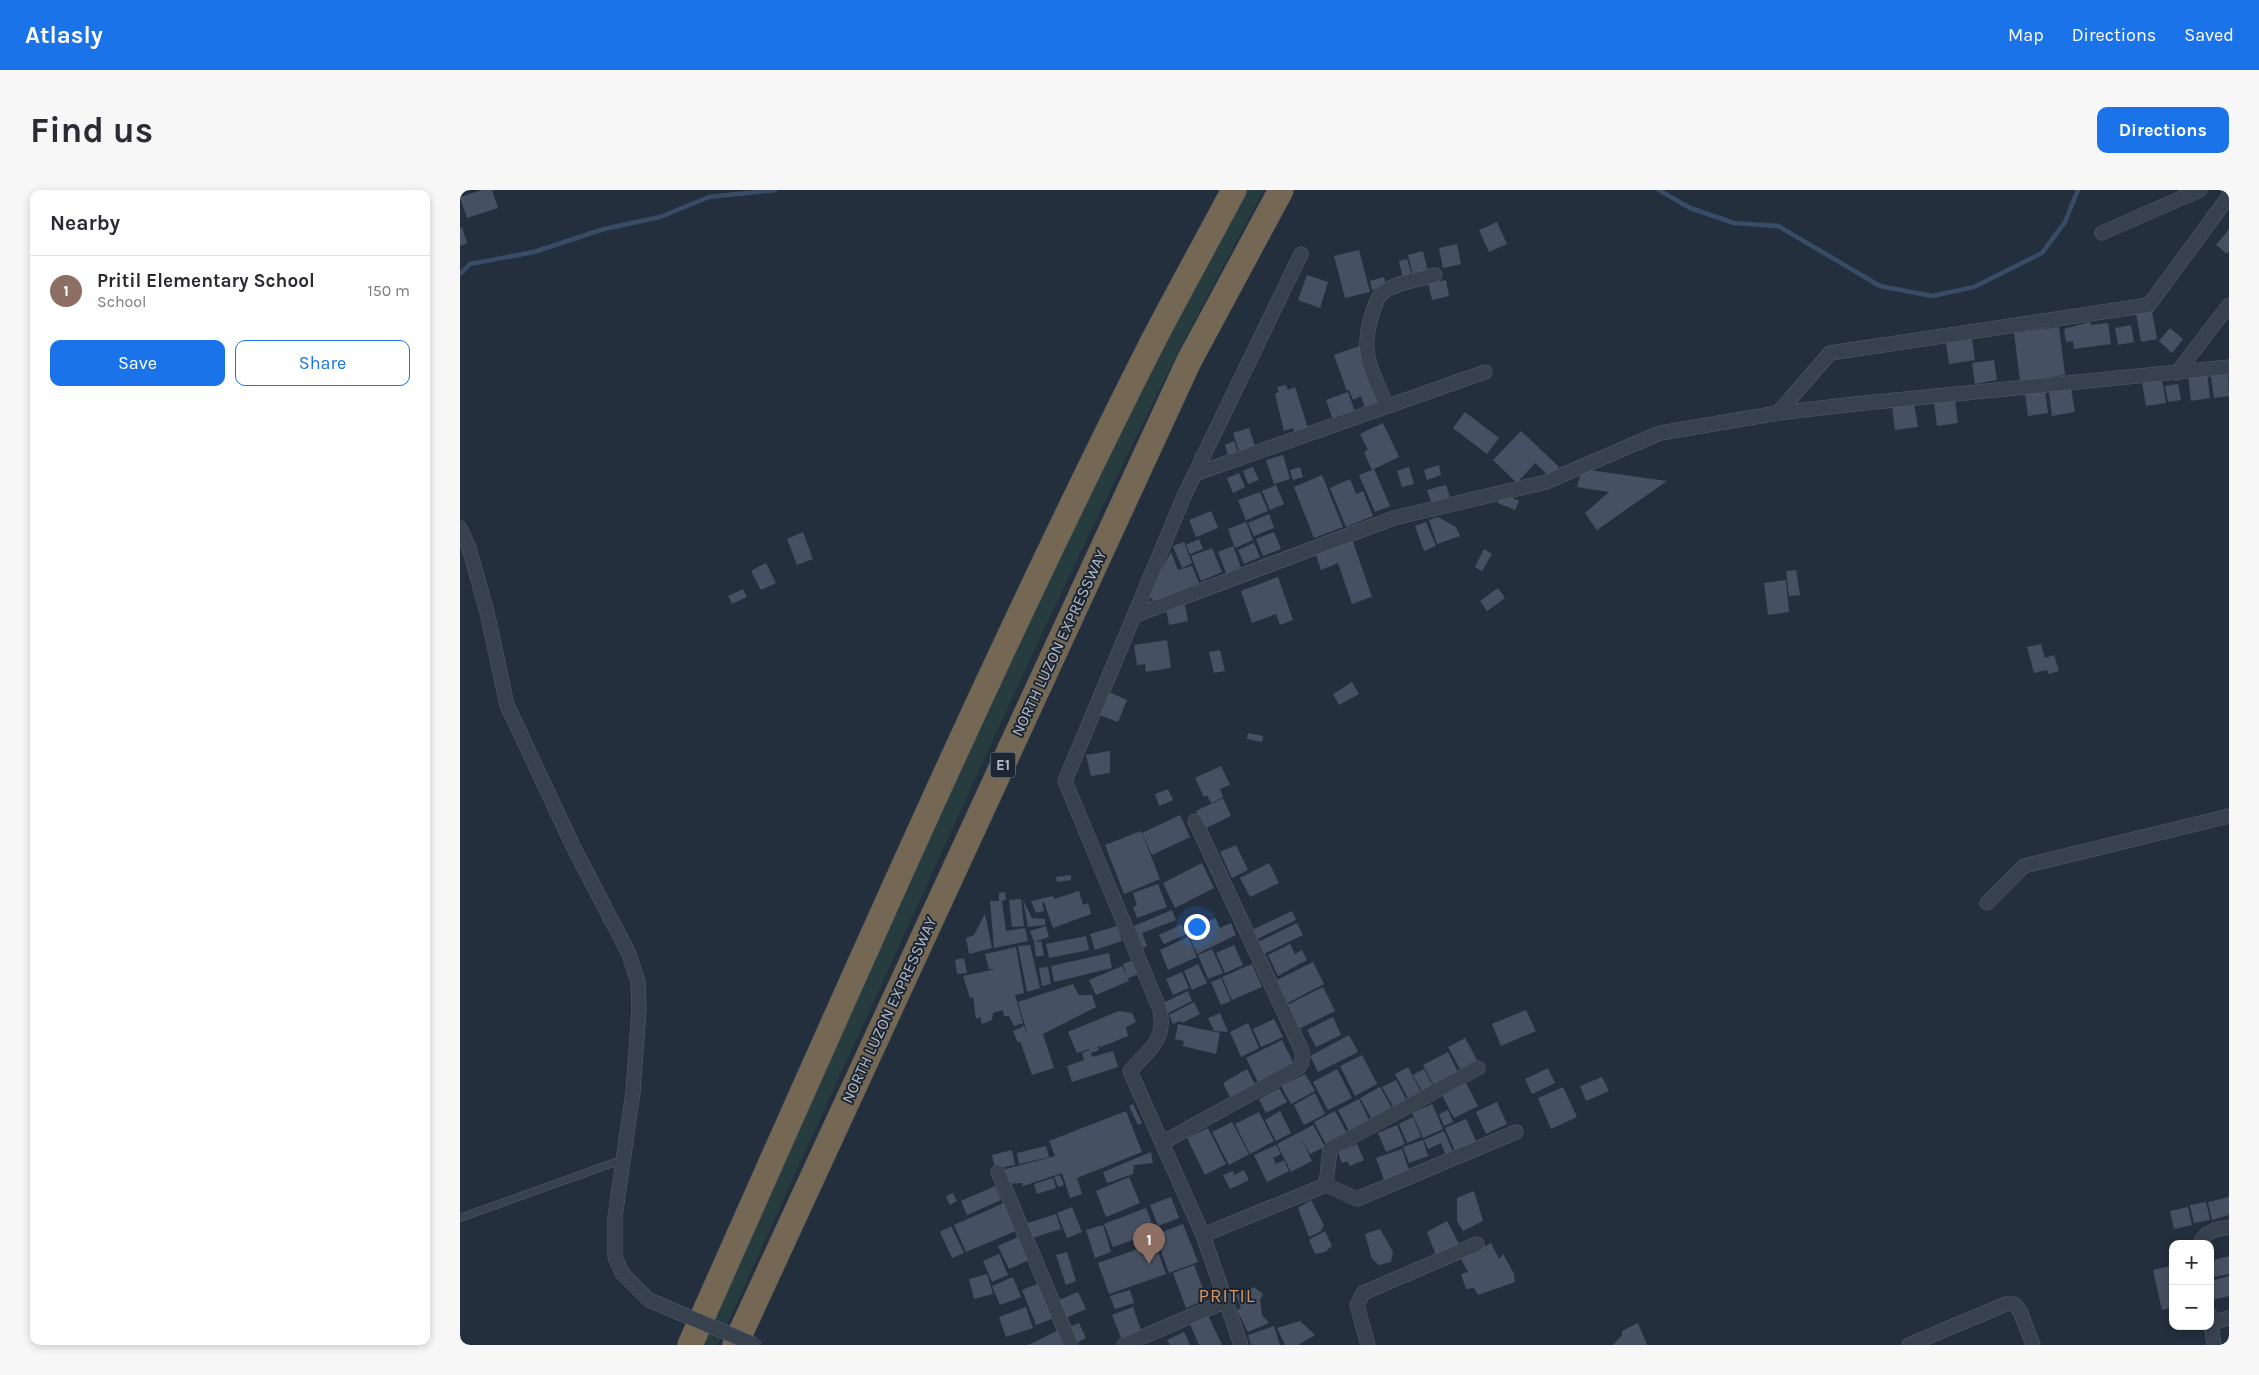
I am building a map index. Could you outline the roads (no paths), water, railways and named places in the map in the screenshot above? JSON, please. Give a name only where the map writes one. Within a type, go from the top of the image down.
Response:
[{"type":"highway","points":[[690,1345],[878,924],[1051,548],[1153,342],[1234,190]]},
{"type":"highway","name":"NORTH LUZON EXPRESSWAY","points":[[735,1345],[1190,361],[1280,190]]},
{"type":"street","points":[[2102,233],[2200,190]]},
{"type":"street","points":[[1778,413],[1830,353],[2149,305],[2229,196]]},
{"type":"street","points":[[1241,1345],[1203,1235],[1130,1071],[1160,1038],[1163,1024],[1160,1010],[1065,781],[1195,474],[1301,254]]},
{"type":"street","points":[[1387,406],[1370,368],[1365,344],[1368,325],[1378,296],[1385,290],[1434,275]]},
{"type":"street","points":[[2177,373],[2229,304]]},
{"type":"street","points":[[1136,615],[1394,518],[1546,482],[1660,434],[1778,413],[2177,373],[2229,366]]},
{"type":"street","points":[[1195,474],[1485,372]]},
{"type":"street","points":[[460,528],[470,548],[487,612],[507,705],[573,846],[629,954],[638,982],[639,1010],[634,1092],[615,1216],[615,1258],[627,1279],[649,1300],[755,1345]]},
{"type":"street","points":[[1987,904],[2024,866],[2229,816]]},
{"type":"street","points":[[1162,1143],[1299,1067],[1302,1062],[1302,1051],[1195,821]]},
{"type":"street","points":[[1326,1185],[1330,1149],[1478,1068]]},
{"type":"street","points":[[1203,1235],[1326,1185],[1357,1200],[1516,1132]]},
{"type":"street","points":[[998,1172],[1071,1345]]},
{"type":"street","points":[[2202,1240],[2210,1231],[2229,1227]]},
{"type":"street","points":[[1368,1345],[1357,1305],[1363,1293],[1477,1244]]},
{"type":"street","points":[[1124,1345],[1226,1301]]},
{"type":"street","points":[[1909,1345],[2006,1304],[2014,1304],[2020,1311],[2033,1345]]},
{"type":"street","points":[[2214,1319],[2229,1318]]},
{"type":"street","points":[[2212,1330],[2214,1345]]},
{"type":"lane","points":[[460,1218],[624,1159]]},
{"type":"waterway","points":[[460,274],[470,264],[534,252],[604,229],[660,217],[709,197],[775,190]]},
{"type":"waterway","points":[[1659,190],[1690,208],[1734,223],[1778,226],[1880,286],[1932,296],[1974,287],[2042,253],[2065,222],[2078,190]]},
{"type":"place","name":"Pritil Elementary School","points":[[1149,1264]]},
{"type":"district","name":"PRITIL","points":[[1227,1296]]}]
